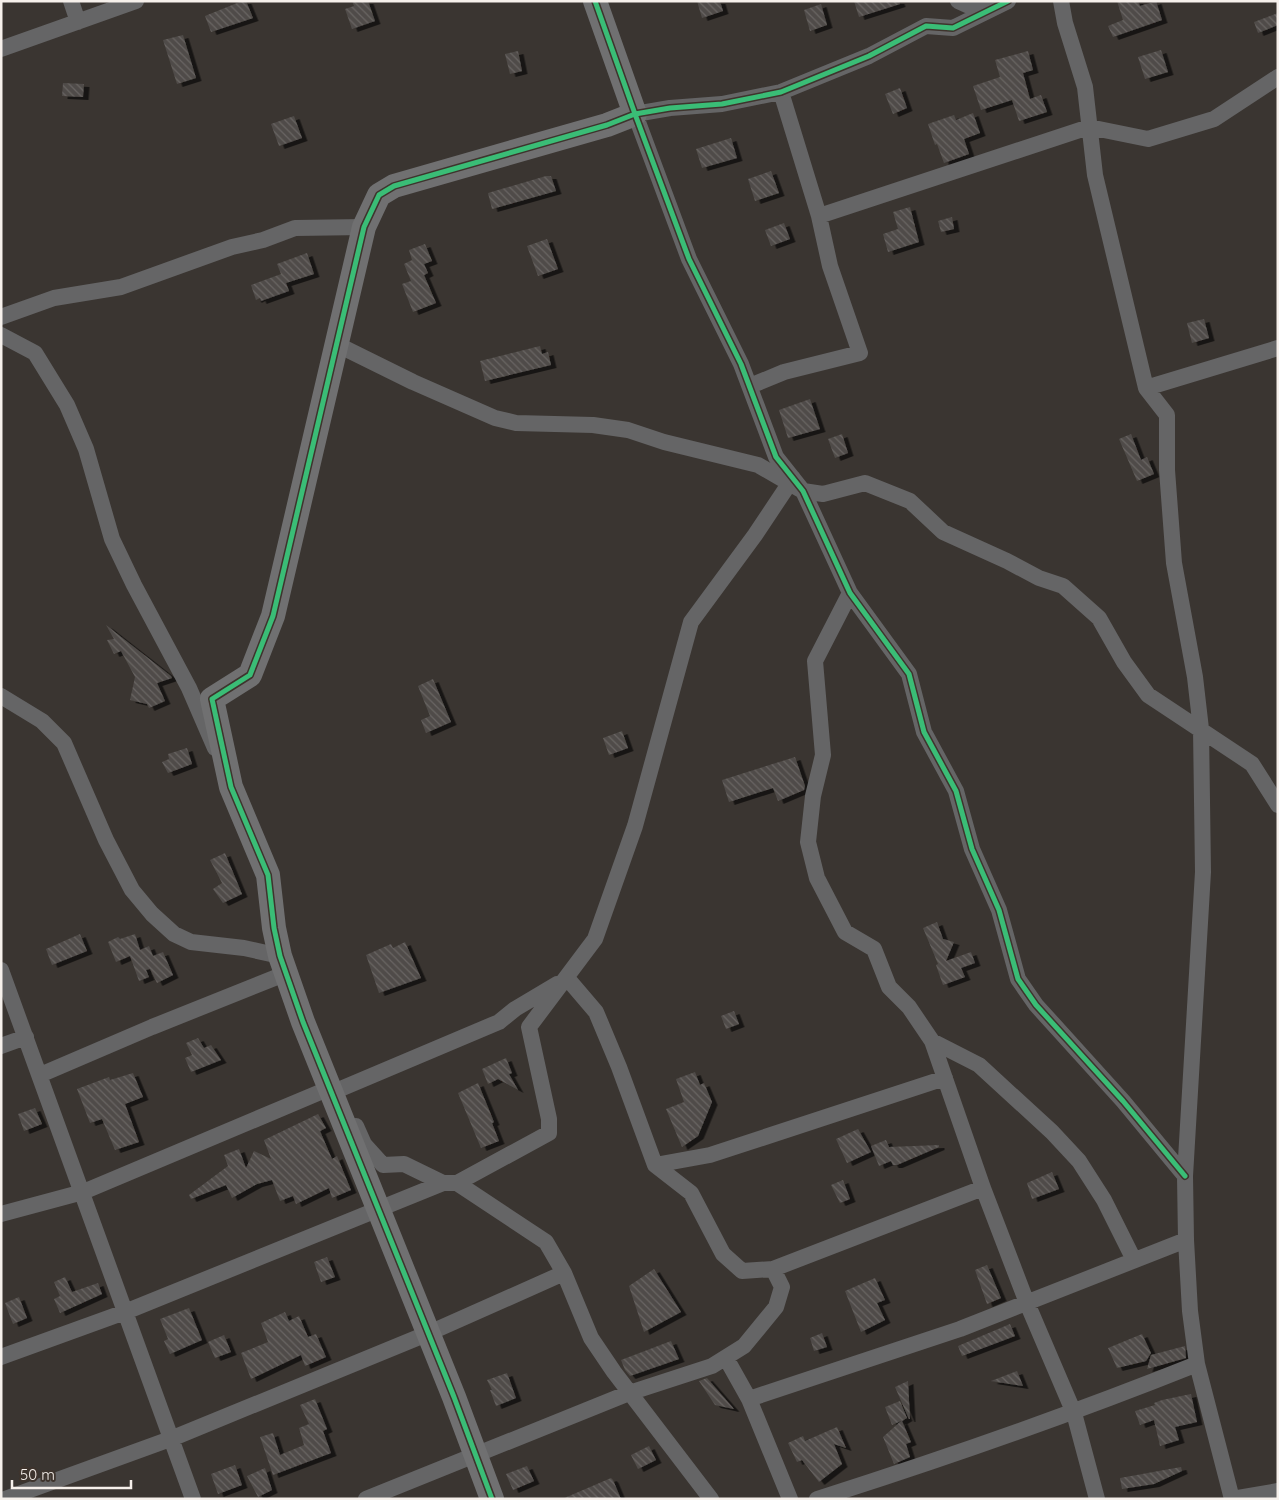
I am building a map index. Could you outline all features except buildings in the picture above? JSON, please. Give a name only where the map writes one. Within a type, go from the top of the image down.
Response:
[{"type":"street","points":[[71,1],[78,22]]},
{"type":"street","points":[[1,49],[136,1]]},
{"type":"street","points":[[595,1],[689,259],[741,364],[776,457],[796,484],[850,593],[909,674],[924,732],[956,791],[972,849],[999,910],[1018,980],[1036,1005],[1123,1101],[1184,1176]]},
{"type":"street","points":[[958,1],[969,6],[988,1]]},
{"type":"street","points":[[231,787],[212,699],[250,675],[273,616],[364,227],[379,195],[394,186],[607,125],[635,114],[670,108],[722,104],[781,92],[862,60],[926,26],[953,28],[1008,1]]},
{"type":"street","points":[[1061,1],[1065,23],[1085,87],[1095,175],[1146,388],[1167,415],[1167,470],[1174,563],[1201,729],[1203,872],[1184,1176],[1190,1311],[1197,1364],[1232,1499],[1278,1491]]},
{"type":"street","points":[[819,216],[1089,127],[1148,139],[1214,119],[1278,77]]},
{"type":"street","points":[[750,386],[792,370],[860,353],[830,266],[819,216],[781,92]]},
{"type":"street","points":[[1,317],[54,298],[122,287],[232,247],[264,240],[295,228],[364,227]]},
{"type":"street","points":[[1,335],[35,353],[67,405],[86,449],[112,539],[134,585],[189,688],[268,875],[274,928],[283,965],[303,1022],[334,1089],[364,1144],[383,1165],[404,1164],[450,1183],[546,1242],[564,1273],[591,1338],[629,1393],[711,1499]]},
{"type":"street","points":[[336,344],[413,382],[495,418],[516,423],[593,425],[628,430],[664,442],[758,465],[796,484],[823,494],[865,483],[910,501],[943,532],[1007,561],[1039,578],[1063,586],[1099,618],[1124,662],[1148,695],[1252,764],[1278,804]]},
{"type":"street","points":[[1146,388],[1278,348]]},
{"type":"street","points":[[1,1357],[125,1312],[450,1183],[548,1133],[549,1119],[529,1027],[595,939],[635,826],[692,622],[796,484]]},
{"type":"street","points":[[850,593],[815,661],[823,755],[813,796],[808,842],[817,878],[845,932],[874,949],[889,987],[908,1007],[932,1041],[983,1188],[1027,1302],[1074,1413],[1097,1499]]},
{"type":"street","points":[[1,696],[42,721],[64,743],[106,840],[132,890],[152,914],[174,934],[191,942],[244,948],[283,965]]},
{"type":"street","points":[[40,1075],[152,1027],[283,965]]},
{"type":"street","points":[[1,970],[194,1499]]},
{"type":"street","points":[[1,1214],[83,1192],[499,1022],[515,1009],[567,978]]},
{"type":"street","points":[[567,978],[596,1012],[619,1067],[655,1165],[692,1193],[723,1254],[742,1271],[773,1269],[983,1188]]},
{"type":"street","points":[[1,1046],[26,1037]]},
{"type":"street","points":[[932,1041],[979,1065],[1052,1132],[1079,1160],[1104,1200],[1134,1260]]},
{"type":"street","points":[[655,1165],[710,1155],[945,1078]]},
{"type":"street","points":[[334,1089],[492,1499]]},
{"type":"street","points":[[749,1399],[960,1329],[1186,1240]]},
{"type":"street","points":[[366,1499],[629,1393],[712,1366],[744,1346],[776,1307],[782,1287],[773,1269]]},
{"type":"street","points":[[5,1499],[173,1438],[429,1333],[564,1273]]},
{"type":"street","points":[[726,1358],[749,1399],[790,1499]]},
{"type":"street","points":[[817,1499],[937,1461],[1074,1413],[1197,1364]]},
{"type":"cycle path","points":[[492,1499],[454,1397],[303,1022],[280,956],[274,928],[268,875],[231,787],[212,699],[250,675],[273,616],[364,227],[379,195],[394,186],[607,125],[635,114],[595,1]]},
{"type":"cycle path","points":[[1008,1],[953,28],[926,26],[869,56],[781,92],[722,104],[670,108],[635,114],[689,259],[741,364],[776,457],[803,491],[850,593],[909,674],[924,732],[956,791],[972,849],[999,910],[1018,979],[1036,1005],[1123,1101],[1185,1176]]}]
